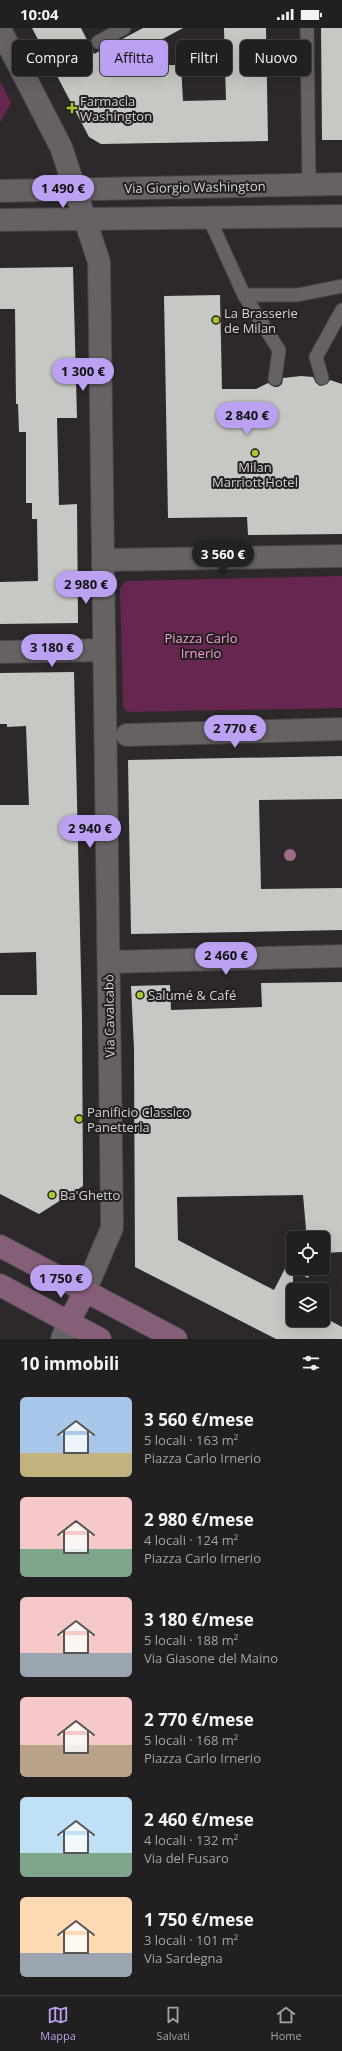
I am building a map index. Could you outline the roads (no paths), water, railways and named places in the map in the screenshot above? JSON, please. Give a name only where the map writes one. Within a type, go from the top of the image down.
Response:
[{"type":"main road","points":[[0,1246],[176,1339]]},
{"type":"main road","points":[[0,1285],[65,1331],[100,1339]]},
{"type":"main road","points":[[65,1331],[85,1291]]},
{"type":"street","points":[[0,29],[56,134],[99,262],[104,650],[0,652]]},
{"type":"street","name":"Via Giorgio Washington","points":[[0,191],[74,188],[342,184]]},
{"type":"street","points":[[0,220],[342,216]]},
{"type":"street","points":[[103,560],[342,556]]},
{"type":"street","name":"Via Cavalcabò","points":[[85,1291],[112,1228],[104,650]]},
{"type":"street","points":[[127,735],[342,730]]},
{"type":"street","points":[[109,962],[342,956]]},
{"type":"lane","points":[[98,42],[124,28]]},
{"type":"lane","points":[[307,28],[310,185]]},
{"type":"lane","points":[[209,218],[244,295],[279,350],[275,379]]},
{"type":"lane","points":[[244,295],[297,296],[342,286]]},
{"type":"lane","points":[[322,378],[316,357],[342,310]]},
{"type":"place","name":"Farmacia Washington","points":[[72,108]]},
{"type":"place","name":"La Brasserie de Milan","points":[[216,320]]},
{"type":"place","name":"Milan Marriott Hotel","points":[[255,453]]},
{"type":"place","name":"Salumé & Café","points":[[140,995]]},
{"type":"place","name":"Panificio Classico Panetteria","points":[[79,1119]]},
{"type":"place","name":"Ba'Ghetto","points":[[52,1195]]},
{"type":"park label","name":"Piazza Carlo Irnerio","points":[[201,646]]}]
